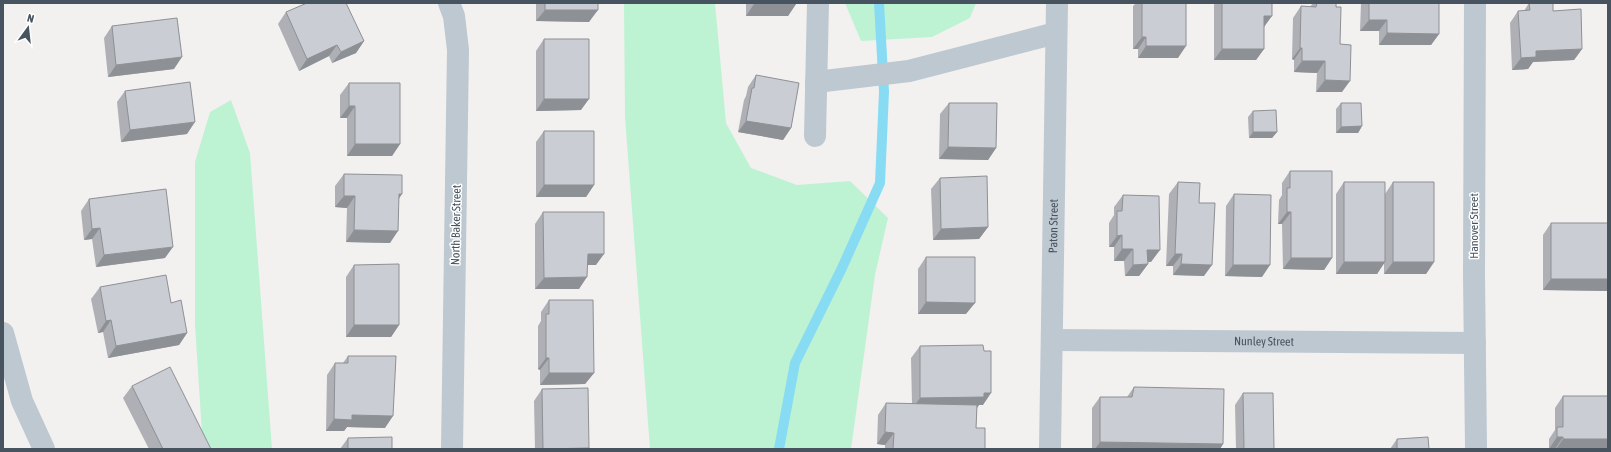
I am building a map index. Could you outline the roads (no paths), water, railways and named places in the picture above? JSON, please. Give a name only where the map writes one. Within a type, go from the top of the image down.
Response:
[{"type":"street","name":"North Baker Street","points":[[449,3],[454,16],[458,50],[452,449]]},
{"type":"street","points":[[815,136],[818,3]]},
{"type":"street","name":"Paton Street","points":[[1050,449],[1053,340],[1057,3]]},
{"type":"street","name":"Hanover Street","points":[[1475,3],[1476,449]]},
{"type":"street","points":[[816,82],[868,77],[908,71],[1056,33]]},
{"type":"street","points":[[3,333],[22,401],[44,449]]},
{"type":"street","name":"Nunley Street","points":[[1053,340],[1475,343]]},
{"type":"waterway","points":[[779,449],[795,363],[842,268],[880,183],[884,92],[879,3]]}]
